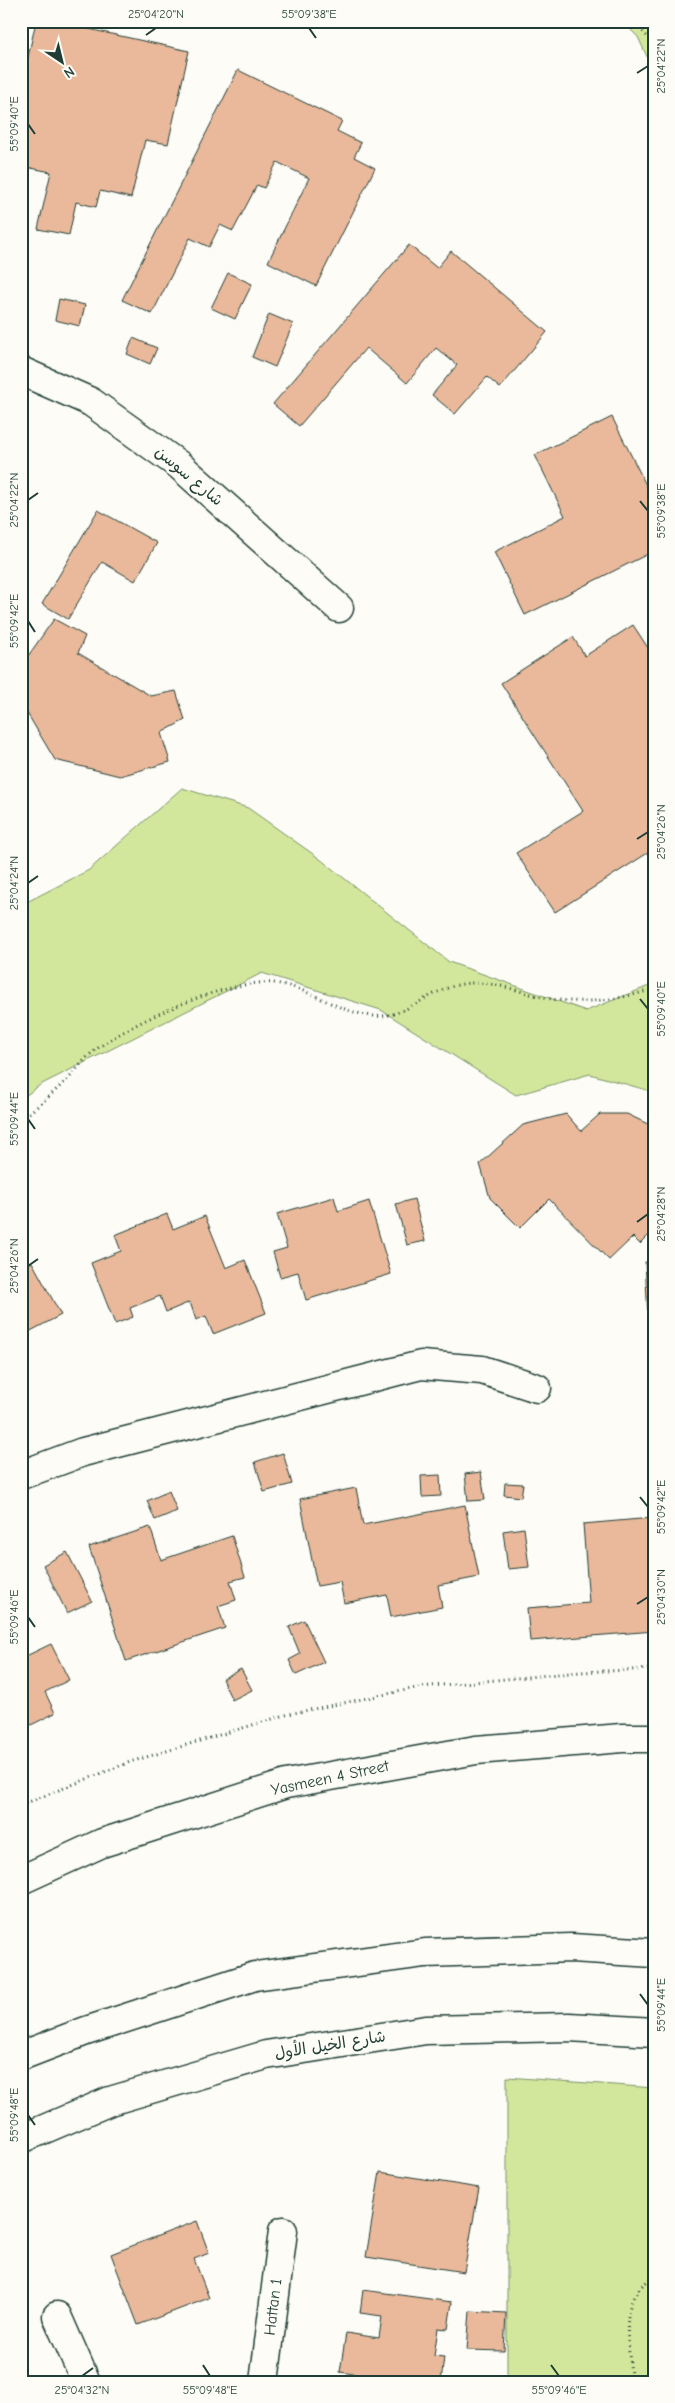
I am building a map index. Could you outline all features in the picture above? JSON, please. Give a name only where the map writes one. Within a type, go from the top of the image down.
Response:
[{"type":"street","name":"شارع سوسن","points":[[21,371],[91,402],[180,465],[339,608]]},
{"type":"street","points":[[21,1475],[83,1452],[421,1365],[482,1370],[537,1388]]},
{"type":"street","name":"Yasmeen 4 Street","points":[[21,1880],[102,1843],[286,1784],[476,1750],[622,1738],[654,1738]]},
{"type":"street","points":[[21,2056],[86,2031],[255,1976],[425,1953],[571,1948],[654,1953]]},
{"type":"street","name":"شارع الخيل الأول","points":[[21,2139],[110,2101],[266,2055],[426,2030],[569,2027],[654,2032]]},
{"type":"street","name":"Hattan 1","points":[[264,2382],[283,2232]]},
{"type":"street","points":[[57,2316],[86,2382]]},
{"type":"path","points":[[632,21],[654,43]]},
{"type":"path","points":[[21,1119],[46,1100],[92,1053],[118,1033],[154,1015],[250,984],[273,983],[296,988],[355,1012],[374,1016],[394,1014],[431,993],[453,985],[476,983],[547,998],[586,1002],[625,998],[654,989]]},
{"type":"path","points":[[21,1805],[130,1762],[288,1714],[421,1687],[580,1672],[654,1668]]},
{"type":"path","points":[[631,2382],[626,2315],[633,2296],[654,2277]]},
{"type":"green space","points":[[622,21],[654,21],[654,72],[638,37]]},
{"type":"green space","points":[[182,788],[248,808],[320,859],[449,962],[586,1011],[654,984],[654,1092],[590,1074],[516,1095],[381,1010],[262,973],[40,1085],[21,1099],[21,905],[89,870]]},
{"type":"green space","points":[[507,2077],[654,2088],[654,2382],[507,2382]]},
{"type":"building","points":[[36,21],[76,21],[75,26],[189,51],[168,144],[145,140],[131,198],[100,191],[96,207],[76,202],[69,235],[38,229],[51,172],[21,166],[21,89]]},
{"type":"building","points":[[223,21],[242,21],[241,26]]},
{"type":"building","points":[[238,70],[342,121],[337,131],[361,143],[354,157],[375,168],[316,286],[268,262],[309,178],[277,162],[264,188],[257,185],[233,231],[220,225],[209,247],[190,238],[152,314],[122,300]]},
{"type":"building","points":[[409,245],[437,268],[451,251],[547,332],[500,388],[487,377],[455,414],[432,395],[457,365],[436,348],[407,383],[366,348],[299,426],[273,404]]},
{"type":"building","points":[[228,273],[252,284],[235,319],[211,308]]},
{"type":"building","points":[[59,299],[85,305],[80,326],[55,320]]},
{"type":"building","points":[[269,314],[293,324],[275,367],[252,357]]},
{"type":"building","points":[[133,338],[157,348],[150,364],[127,354]]},
{"type":"building","points":[[612,417],[654,501],[654,551],[525,615],[494,552],[565,516],[535,455]]},
{"type":"building","points":[[98,510],[157,543],[135,581],[102,562],[68,619],[42,604]]},
{"type":"building","points":[[54,619],[85,636],[78,653],[151,696],[176,691],[185,720],[161,733],[170,762],[120,776],[55,760],[21,703],[21,666]]},
{"type":"building","points":[[633,625],[654,657],[654,849],[555,912],[516,853],[583,811],[501,683],[573,637],[585,656]]},
{"type":"building","points":[[566,1114],[581,1131],[600,1114],[627,1114],[654,1127],[654,1230],[640,1244],[633,1237],[609,1260],[549,1199],[520,1228],[490,1198],[480,1164],[523,1125]]},
{"type":"building","points":[[334,1197],[338,1211],[369,1201],[391,1274],[306,1300],[298,1272],[280,1277],[273,1252],[287,1248],[277,1214]]},
{"type":"building","points":[[414,1199],[425,1241],[407,1245],[396,1204]]},
{"type":"building","points":[[167,1214],[173,1229],[205,1216],[226,1268],[245,1260],[266,1313],[213,1334],[206,1316],[196,1320],[190,1302],[166,1312],[160,1296],[130,1308],[133,1317],[115,1324],[91,1263],[121,1251],[115,1235]]},
{"type":"building","points":[[32,1262],[61,1315],[21,1336],[21,1268]]},
{"type":"building","points":[[645,1262],[654,1262],[654,1322],[648,1317]]},
{"type":"building","points":[[283,1453],[292,1484],[264,1492],[255,1462]]},
{"type":"building","points":[[481,1472],[485,1500],[468,1501],[465,1474]]},
{"type":"building","points":[[440,1475],[441,1496],[422,1497],[421,1476]]},
{"type":"building","points":[[505,1483],[523,1484],[521,1497],[504,1495]]},
{"type":"building","points":[[356,1488],[363,1525],[465,1505],[479,1577],[438,1585],[442,1607],[391,1617],[387,1595],[344,1603],[340,1582],[317,1586],[300,1499]]},
{"type":"building","points":[[169,1491],[177,1511],[155,1520],[147,1501]]},
{"type":"building","points":[[651,1510],[654,1510],[654,1631],[530,1641],[527,1608],[589,1603],[583,1524],[652,1518]]},
{"type":"building","points":[[150,1527],[161,1560],[232,1536],[245,1577],[230,1581],[236,1600],[218,1606],[225,1628],[126,1661],[89,1547]]},
{"type":"building","points":[[524,1528],[529,1567],[508,1569],[503,1531]]},
{"type":"building","points":[[67,1552],[92,1601],[67,1613],[43,1565]]},
{"type":"building","points":[[304,1620],[324,1662],[296,1675],[289,1660],[300,1654],[289,1627]]},
{"type":"building","points":[[51,1644],[69,1680],[45,1692],[55,1713],[21,1730],[21,1651],[24,1657]]},
{"type":"building","points":[[241,1669],[252,1690],[232,1700],[222,1679]]},
{"type":"building","points":[[380,2172],[479,2188],[464,2272],[366,2257]]},
{"type":"building","points":[[197,2221],[209,2253],[194,2259],[209,2298],[138,2325],[111,2254]]},
{"type":"building","points":[[363,2290],[452,2302],[448,2329],[438,2328],[434,2356],[444,2357],[441,2382],[409,2382],[340,2372],[346,2333],[379,2338],[382,2316],[360,2313]]},
{"type":"building","points":[[470,2311],[506,2313],[504,2351],[467,2350]]}]
